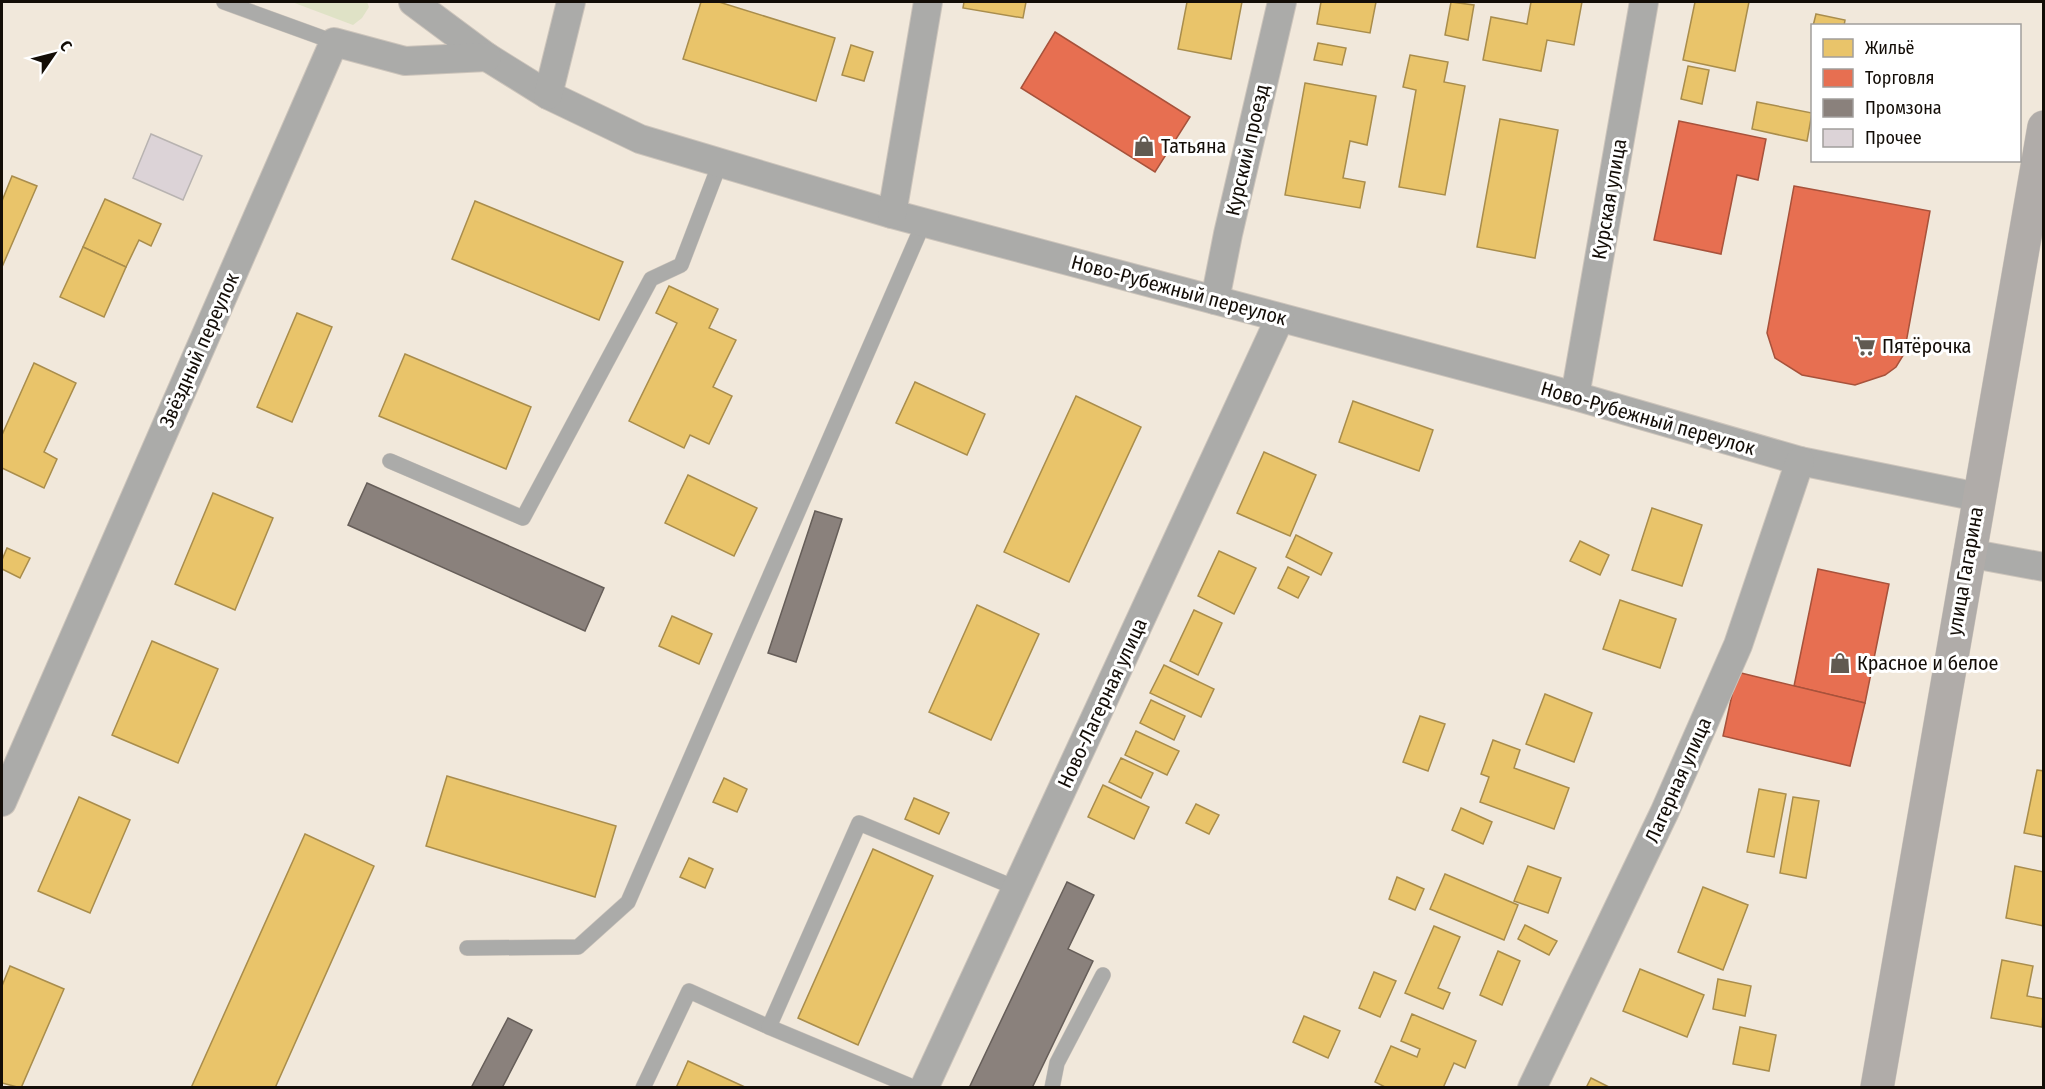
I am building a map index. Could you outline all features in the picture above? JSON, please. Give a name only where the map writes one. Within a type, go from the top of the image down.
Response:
[{"type":"main road","name":"улица Гагарина","points":[[1877,1088],[2043,127]]},
{"type":"street","name":"Ново-Рубежный переулок","points":[[413,2],[487,57],[548,95],[640,139],[892,214],[1575,396],[1800,461],[1978,497]]},
{"type":"street","points":[[548,95],[571,2]]},
{"type":"street","points":[[892,214],[928,2]]},
{"type":"street","name":"Курский проезд","points":[[1215,300],[1282,2]]},
{"type":"street","name":"Курская улица","points":[[1575,396],[1644,2]]},
{"type":"street","points":[[334,42],[405,61],[487,57]]},
{"type":"street","name":"Звёздный переулок","points":[[2,802],[334,42]]},
{"type":"street","name":"Ново-Лагерная улица","points":[[924,1088],[1280,318]]},
{"type":"street","name":"Лагерная улица","points":[[1532,1088],[1665,811],[1738,645],[1800,461]]},
{"type":"street","points":[[1968,553],[2043,567]]},
{"type":"lane","points":[[224,2],[334,42]]},
{"type":"lane","points":[[390,461],[523,518],[651,279],[681,265],[720,163]]},
{"type":"lane","points":[[467,948],[578,947],[628,902],[924,222]]},
{"type":"lane","points":[[769,1027],[859,824],[1016,888]]},
{"type":"lane","points":[[1052,1088],[1057,1064],[1103,975]]},
{"type":"lane","points":[[643,1088],[689,990],[769,1027],[915,1088]]},
{"type":"green space","points":[[292,2],[367,2],[369,7],[362,18],[353,25]]},
{"type":"building: Жильё","points":[[701,2],[719,2],[835,38],[816,101],[683,59]]},
{"type":"building: Жильё","points":[[964,2],[1026,2],[1023,18],[963,8]]},
{"type":"building: Жильё","points":[[1187,2],[1242,2],[1231,59],[1178,49]]},
{"type":"building: Жильё","points":[[1321,2],[1376,2],[1370,33],[1317,24]]},
{"type":"building: Жильё","points":[[1451,2],[1474,5],[1468,40],[1445,35]]},
{"type":"building: Жильё","points":[[1531,2],[1582,2],[1574,45],[1547,40],[1541,71],[1483,60],[1491,17],[1527,24]]},
{"type":"building: Жильё","points":[[1695,2],[1749,2],[1735,71],[1683,60]]},
{"type":"building: Жильё","points":[[1816,14],[1845,20],[1844,24],[1814,24]]},
{"type":"building: Жильё","points":[[1318,43],[1346,48],[1342,65],[1314,60]]},
{"type":"building: Жильё","points":[[851,45],[873,52],[864,81],[842,75]]},
{"type":"building: Жильё","points":[[1410,55],[1448,62],[1444,82],[1465,86],[1445,195],[1399,187],[1416,90],[1403,87]]},
{"type":"building: Жильё","points":[[1688,66],[1709,70],[1702,104],[1681,99]]},
{"type":"building: Жильё","points":[[1305,83],[1376,96],[1367,145],[1350,141],[1343,178],[1365,182],[1360,208],[1285,195]]},
{"type":"building: Жильё","points":[[1757,102],[1811,113],[1807,141],[1752,129]]},
{"type":"building: Жильё","points":[[1500,119],[1558,130],[1535,258],[1477,247]]},
{"type":"building: Жильё","points":[[12,176],[37,186],[2,267],[2,201]]},
{"type":"building: Жильё","points":[[105,199],[161,224],[151,246],[139,240],[126,267],[83,247]]},
{"type":"building: Жильё","points":[[475,201],[623,262],[599,320],[452,259]]},
{"type":"building: Жильё","points":[[83,247],[126,267],[104,317],[60,297]]},
{"type":"building: Жильё","points":[[669,286],[718,309],[709,328],[736,340],[713,387],[732,396],[709,444],[690,435],[684,448],[629,421],[677,323],[656,313]]},
{"type":"building: Жильё","points":[[297,313],[332,327],[292,422],[257,407]]},
{"type":"building: Жильё","points":[[405,354],[531,407],[506,469],[379,416]]},
{"type":"building: Жильё","points":[[34,363],[76,383],[44,452],[57,459],[44,488],[2,468],[2,435]]},
{"type":"building: Жильё","points":[[915,382],[985,414],[967,455],[896,423]]},
{"type":"building: Жильё","points":[[1076,396],[1141,427],[1069,582],[1004,552]]},
{"type":"building: Жильё","points":[[1353,401],[1433,430],[1419,471],[1339,442]]},
{"type":"building: Жильё","points":[[1264,452],[1316,475],[1290,536],[1237,513]]},
{"type":"building: Жильё","points":[[688,475],[757,508],[734,556],[665,523]]},
{"type":"building: Жильё","points":[[213,493],[273,518],[235,610],[175,584]]},
{"type":"building: Жильё","points":[[1652,508],[1702,525],[1682,586],[1632,570]]},
{"type":"building: Жильё","points":[[1296,535],[1332,553],[1321,575],[1286,557]]},
{"type":"building: Жильё","points":[[1580,541],[1609,555],[1600,575],[1570,561]]},
{"type":"building: Жильё","points":[[7,548],[30,558],[20,578],[2,569],[2,560]]},
{"type":"building: Жильё","points":[[1219,551],[1256,568],[1234,614],[1198,596]]},
{"type":"building: Жильё","points":[[1288,567],[1309,577],[1298,598],[1278,588]]},
{"type":"building: Жильё","points":[[1620,600],[1676,619],[1660,668],[1603,649]]},
{"type":"building: Жильё","points":[[977,605],[1039,634],[991,740],[929,712]]},
{"type":"building: Жильё","points":[[1194,610],[1222,623],[1198,675],[1170,661]]},
{"type":"building: Жильё","points":[[672,616],[712,634],[699,664],[659,646]]},
{"type":"building: Жильё","points":[[152,641],[218,669],[178,763],[112,735]]},
{"type":"building: Жильё","points":[[1164,665],[1214,689],[1201,717],[1150,693]]},
{"type":"building: Жильё","points":[[1545,694],[1592,713],[1574,762],[1526,744]]},
{"type":"building: Жильё","points":[[1151,700],[1185,716],[1174,740],[1140,723]]},
{"type":"building: Жильё","points":[[1420,716],[1445,724],[1428,771],[1403,762]]},
{"type":"building: Жильё","points":[[1136,731],[1179,751],[1167,775],[1125,755]]},
{"type":"building: Жильё","points":[[1493,740],[1520,750],[1514,768],[1569,788],[1554,829],[1480,802],[1489,777],[1481,774]]},
{"type":"building: Жильё","points":[[1121,758],[1153,773],[1141,798],[1109,782]]},
{"type":"building: Жильё","points":[[2037,770],[2044,771],[2044,837],[2024,833]]},
{"type":"building: Жильё","points":[[447,776],[616,826],[595,897],[426,846]]},
{"type":"building: Жильё","points":[[724,778],[747,789],[737,812],[713,802]]},
{"type":"building: Жильё","points":[[1103,785],[1149,807],[1134,839],[1088,817]]},
{"type":"building: Жильё","points":[[1759,789],[1786,794],[1774,857],[1747,852]]},
{"type":"building: Жильё","points":[[79,797],[130,820],[90,913],[38,891]]},
{"type":"building: Жильё","points":[[1793,797],[1819,801],[1806,878],[1780,873]]},
{"type":"building: Жильё","points":[[914,798],[949,813],[939,834],[905,819]]},
{"type":"building: Жильё","points":[[1196,804],[1219,815],[1209,834],[1186,823]]},
{"type":"building: Жильё","points":[[1461,808],[1492,822],[1483,844],[1452,830]]},
{"type":"building: Жильё","points":[[305,834],[374,866],[275,1088],[191,1088]]},
{"type":"building: Жильё","points":[[873,849],[933,876],[858,1045],[798,1018]]},
{"type":"building: Жильё","points":[[689,858],[713,869],[705,888],[680,877]]},
{"type":"building: Жильё","points":[[1528,866],[1561,878],[1548,913],[1514,901]]},
{"type":"building: Жильё","points":[[2015,866],[2044,872],[2044,926],[2006,918]]},
{"type":"building: Жильё","points":[[1445,874],[1518,905],[1504,940],[1430,909]]},
{"type":"building: Жильё","points":[[1397,877],[1424,889],[1415,910],[1389,899]]},
{"type":"building: Жильё","points":[[1703,887],[1748,905],[1723,970],[1678,952]]},
{"type":"building: Жильё","points":[[1525,925],[1557,941],[1549,955],[1518,939]]},
{"type":"building: Жильё","points":[[1434,926],[1460,937],[1438,988],[1450,993],[1443,1009],[1405,993]]},
{"type":"building: Жильё","points":[[1498,951],[1520,961],[1502,1005],[1480,995]]},
{"type":"building: Жильё","points":[[2002,960],[2033,966],[2027,996],[2044,999],[2042,1027],[1991,1018]]},
{"type":"building: Жильё","points":[[10,966],[64,989],[21,1088],[2,1083],[2,986]]},
{"type":"building: Жильё","points":[[1640,969],[1704,995],[1687,1037],[1623,1011]]},
{"type":"building: Жильё","points":[[1374,972],[1396,981],[1380,1017],[1359,1008]]},
{"type":"building: Жильё","points":[[1718,979],[1751,986],[1745,1016],[1713,1009]]},
{"type":"building: Жильё","points":[[1412,1014],[1476,1041],[1465,1068],[1454,1063],[1443,1088],[1387,1088],[1375,1082],[1391,1046],[1417,1057],[1420,1049],[1401,1041]]},
{"type":"building: Жильё","points":[[1304,1016],[1340,1031],[1328,1058],[1293,1042]]},
{"type":"building: Жильё","points":[[1740,1027],[1776,1035],[1769,1071],[1733,1064]]},
{"type":"building: Жильё","points":[[688,1061],[747,1088],[676,1088]]},
{"type":"building: Жильё","points":[[1591,1078],[1609,1087],[1609,1088],[1586,1088]]},
{"type":"building: Торговля","points":[[1055,32],[1190,117],[1155,172],[1021,88]]},
{"type":"building: Торговля","points":[[1679,121],[1766,139],[1758,180],[1737,175],[1721,254],[1654,240]]},
{"type":"building: Торговля","points":[[1794,186],[1930,211],[1904,354],[1896,367],[1885,375],[1855,385],[1802,375],[1775,358],[1767,333]]},
{"type":"building: Торговля","points":[[1818,569],[1889,584],[1865,703],[1794,686]]},
{"type":"building: Торговля","points":[[1737,672],[1865,703],[1850,766],[1723,736]]},
{"type":"building: Промзона","points":[[367,483],[604,588],[585,631],[348,525]]},
{"type":"building: Промзона","points":[[815,511],[842,519],[796,662],[768,653]]},
{"type":"building: Промзона","points":[[1067,882],[1094,895],[1068,949],[1093,961],[1032,1088],[969,1088]]},
{"type":"building: Промзона","points":[[508,1018],[532,1030],[502,1088],[471,1088]]},
{"type":"building: Прочее","points":[[151,134],[202,156],[183,200],[133,178]]},
{"type":"place","name":"Татьяна","points":[[1144,146]]},
{"type":"place","name":"Пятёрочка","points":[[1865,346]]},
{"type":"place","name":"Красное и белое","points":[[1840,663]]}]
